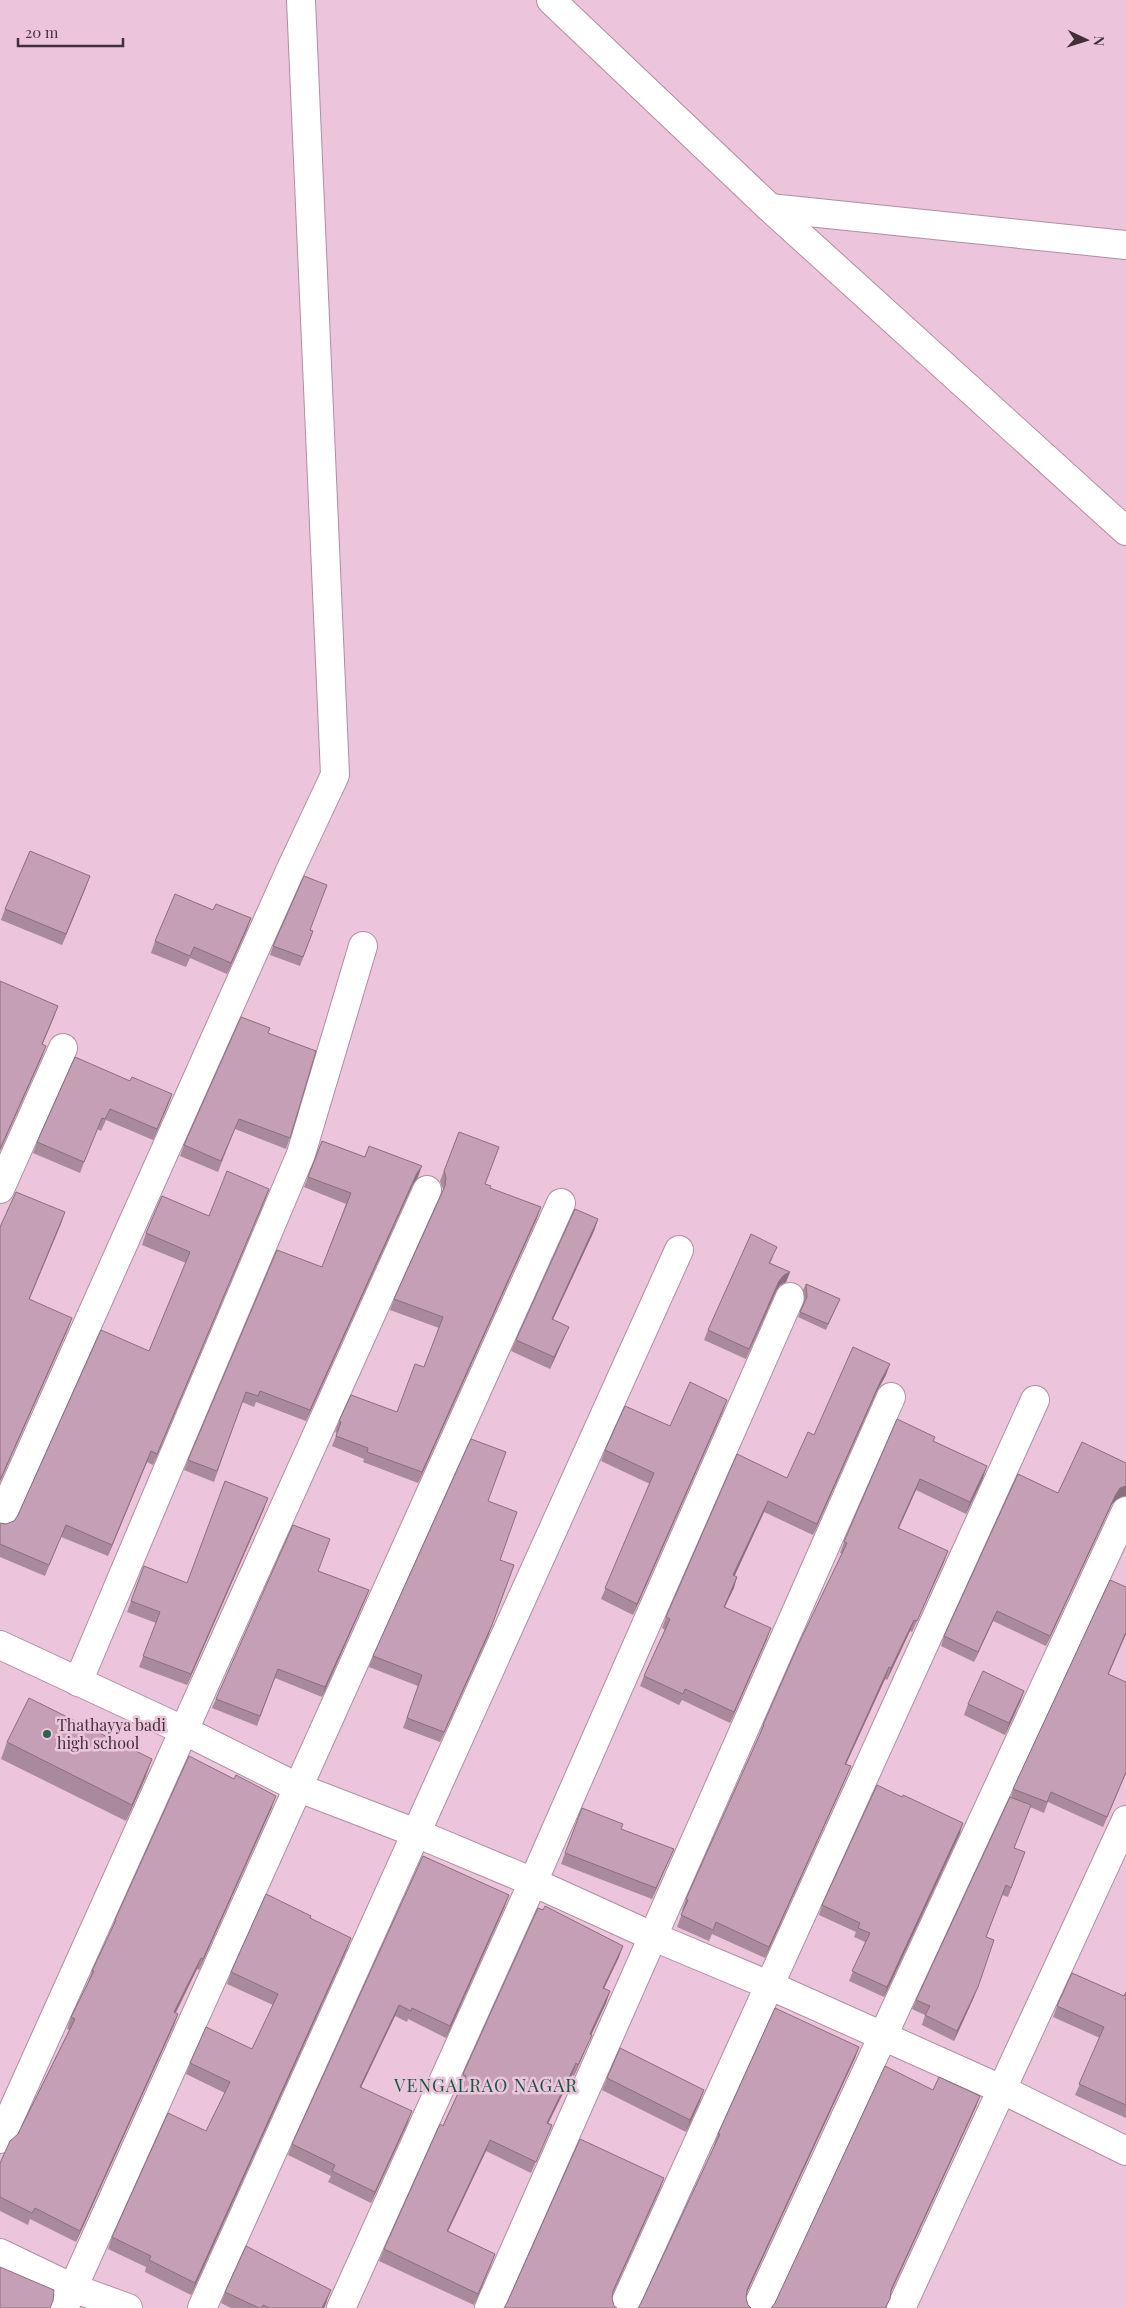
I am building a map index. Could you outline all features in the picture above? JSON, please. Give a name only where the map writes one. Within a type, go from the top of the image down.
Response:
[{"type":"street","points":[[0,1520],[281,891],[336,775],[301,0]]},
{"type":"street","points":[[551,0],[770,208],[1126,531]]},
{"type":"street","points":[[770,208],[1126,245]]},
{"type":"street","points":[[78,1682],[301,1154],[363,946]]},
{"type":"street","points":[[0,1188],[63,1048]]},
{"type":"street","points":[[0,2139],[185,1732],[427,1190]]},
{"type":"street","points":[[68,2298],[561,1203]]},
{"type":"street","points":[[202,2308],[679,1250]]},
{"type":"street","points":[[341,2308],[534,1882],[790,1297]]},
{"type":"street","points":[[489,2308],[654,1938],[891,1397]]},
{"type":"street","points":[[623,2308],[771,1986],[1035,1400]]},
{"type":"street","points":[[757,2308],[1126,1512]]},
{"type":"street","points":[[0,1645],[299,1788],[416,1832],[534,1882],[654,1938],[771,1986],[884,2036],[1125,2147]]},
{"type":"street","points":[[901,2308],[1126,1820]]},
{"type":"street","points":[[0,2253],[68,2298],[128,2308]]},
{"type":"building","points":[[30,851],[90,876],[66,934],[5,909]]},
{"type":"building","points":[[304,876],[327,885],[310,930],[313,931],[303,957],[273,946]]},
{"type":"building","points":[[175,894],[213,910],[216,904],[251,918],[231,963],[194,947],[190,956],[155,941]]},
{"type":"building","points":[[0,981],[58,1006],[42,1044],[46,1046],[0,1149]]},
{"type":"building","points":[[241,1017],[270,1028],[268,1033],[316,1051],[290,1138],[239,1119],[221,1161],[184,1145]]},
{"type":"building","points":[[75,1057],[130,1081],[132,1077],[172,1094],[157,1129],[110,1109],[105,1119],[102,1118],[84,1162],[37,1142]]},
{"type":"building","points":[[459,1132],[499,1147],[485,1184],[491,1186],[490,1188],[541,1207],[422,1472],[367,1452],[368,1448],[336,1436],[341,1422],[339,1421],[351,1395],[397,1412],[415,1364],[424,1367],[443,1317],[394,1299],[445,1186],[446,1178],[444,1171]]},
{"type":"building","points":[[322,1141],[365,1157],[369,1146],[422,1166],[417,1173],[310,1410],[260,1391],[258,1396],[246,1392],[217,1471],[188,1460],[277,1250],[322,1267],[351,1193],[308,1177]]},
{"type":"building","points":[[227,1171],[269,1189],[157,1454],[151,1451],[112,1545],[66,1525],[49,1565],[0,1544],[0,1523],[6,1524],[14,1521],[18,1515],[101,1330],[149,1351],[190,1252],[146,1233],[162,1196],[209,1216]]},
{"type":"building","points":[[16,1192],[65,1212],[29,1299],[72,1318],[0,1480],[0,1227]]},
{"type":"building","points":[[575,1209],[598,1219],[552,1319],[569,1327],[554,1357],[516,1340]]},
{"type":"building","points":[[751,1234],[777,1247],[769,1263],[790,1272],[779,1281],[749,1349],[708,1330]]},
{"type":"building","points":[[806,1284],[840,1299],[828,1324],[800,1312],[807,1297]]},
{"type":"building","points":[[853,1347],[890,1364],[881,1380],[817,1524],[768,1501],[733,1575],[737,1577],[724,1607],[771,1628],[734,1712],[685,1689],[683,1694],[644,1676],[670,1619],[666,1617],[737,1454],[787,1478],[808,1432],[814,1435]]},
{"type":"building","points":[[690,1382],[727,1400],[637,1604],[605,1588],[654,1473],[605,1450],[625,1406],[670,1426]]},
{"type":"building","points":[[897,1419],[935,1437],[933,1441],[987,1466],[970,1502],[920,1479],[898,1528],[948,1551],[917,1621],[914,1620],[891,1668],[889,1667],[845,1764],[851,1766],[769,1947],[716,1922],[713,1930],[681,1915],[688,1900],[686,1899],[800,1641],[847,1543],[844,1542],[846,1537]]},
{"type":"building","points":[[471,1439],[506,1452],[488,1501],[517,1512],[500,1560],[514,1565],[492,1625],[444,1732],[407,1718],[422,1675],[373,1656]]},
{"type":"building","points":[[1082,1442],[1126,1463],[1126,1486],[1120,1488],[1116,1494],[1050,1636],[997,1611],[978,1652],[944,1636],[1018,1474],[1058,1493]]},
{"type":"building","points":[[225,1481],[268,1498],[191,1674],[143,1656],[160,1612],[131,1601],[144,1566],[187,1583]]},
{"type":"building","points":[[293,1525],[330,1539],[318,1571],[369,1590],[325,1687],[278,1669],[260,1716],[216,1699]]},
{"type":"building","points":[[1110,1580],[1126,1587],[1126,1632],[1108,1674],[1126,1682],[1126,1772],[1107,1817],[1051,1792],[1047,1802],[1013,1789]]},
{"type":"building","points":[[983,1671],[1024,1691],[1009,1723],[968,1704]]},
{"type":"building","points":[[29,1698],[152,1759],[132,1805],[7,1742]]},
{"type":"building","points":[[189,1756],[234,1779],[236,1775],[276,1796],[203,1959],[201,1958],[174,2012],[178,2014],[80,2231],[35,2208],[32,2213],[0,2197],[0,2163],[10,2141],[18,2134],[75,2019],[71,2017],[94,1971],[92,1971]]},
{"type":"building","points":[[877,1785],[963,1823],[887,1987],[852,1971],[870,1933],[858,1928],[860,1923],[822,1905]]},
{"type":"building","points":[[1010,1797],[1031,1805],[1014,1848],[1025,1852],[1011,1888],[1006,1885],[986,1937],[994,1940],[978,1987],[957,2031],[925,2015],[930,2006],[916,2000]]},
{"type":"building","points":[[582,1808],[623,1824],[621,1829],[674,1849],[656,1888],[565,1853]]},
{"type":"building","points":[[423,1856],[509,1895],[450,2026],[412,2008],[411,2011],[399,2005],[360,2087],[412,2111],[375,2192],[332,2171],[335,2165],[292,2144]]},
{"type":"building","points":[[266,1894],[351,1938],[195,2283],[149,2260],[151,2256],[112,2237],[168,2113],[206,2131],[230,2082],[190,2063],[206,2027],[252,2049],[278,1994],[231,1972]]},
{"type":"building","points":[[545,1906],[623,1946],[603,1988],[610,1991],[578,2065],[576,2063],[547,2123],[552,2125],[536,2162],[490,2140],[447,2231],[495,2254],[478,2294],[384,2249],[440,2124],[443,2126],[466,2076],[463,2074],[538,1908],[543,1910]]},
{"type":"building","points":[[1072,1973],[1124,1996],[1126,1992],[1126,2105],[1079,2084],[1104,2027],[1057,2006]]},
{"type":"building","points":[[775,2008],[859,2047],[747,2290],[746,2298],[751,2308],[638,2308],[720,2134],[718,2134]]},
{"type":"building","points":[[620,2048],[704,2090],[690,2120],[607,2078]]},
{"type":"building","points":[[885,2066],[933,2090],[939,2077],[980,2096],[891,2290],[890,2299],[885,2308],[771,2308],[775,2303]]},
{"type":"building","points":[[580,2139],[664,2178],[613,2291],[612,2298],[614,2306],[617,2308],[504,2308],[507,2303]]},
{"type":"building","points":[[246,2246],[331,2290],[322,2308],[269,2308],[263,2305],[262,2308],[259,2308],[225,2292]]},
{"type":"building","points":[[0,2267],[54,2290],[50,2308],[0,2308]]},
{"type":"place","name":"Thathayya badi high school","points":[[47,1734]]},
{"type":"district","name":"VENGALRAO NAGAR","points":[[486,2086]]}]
